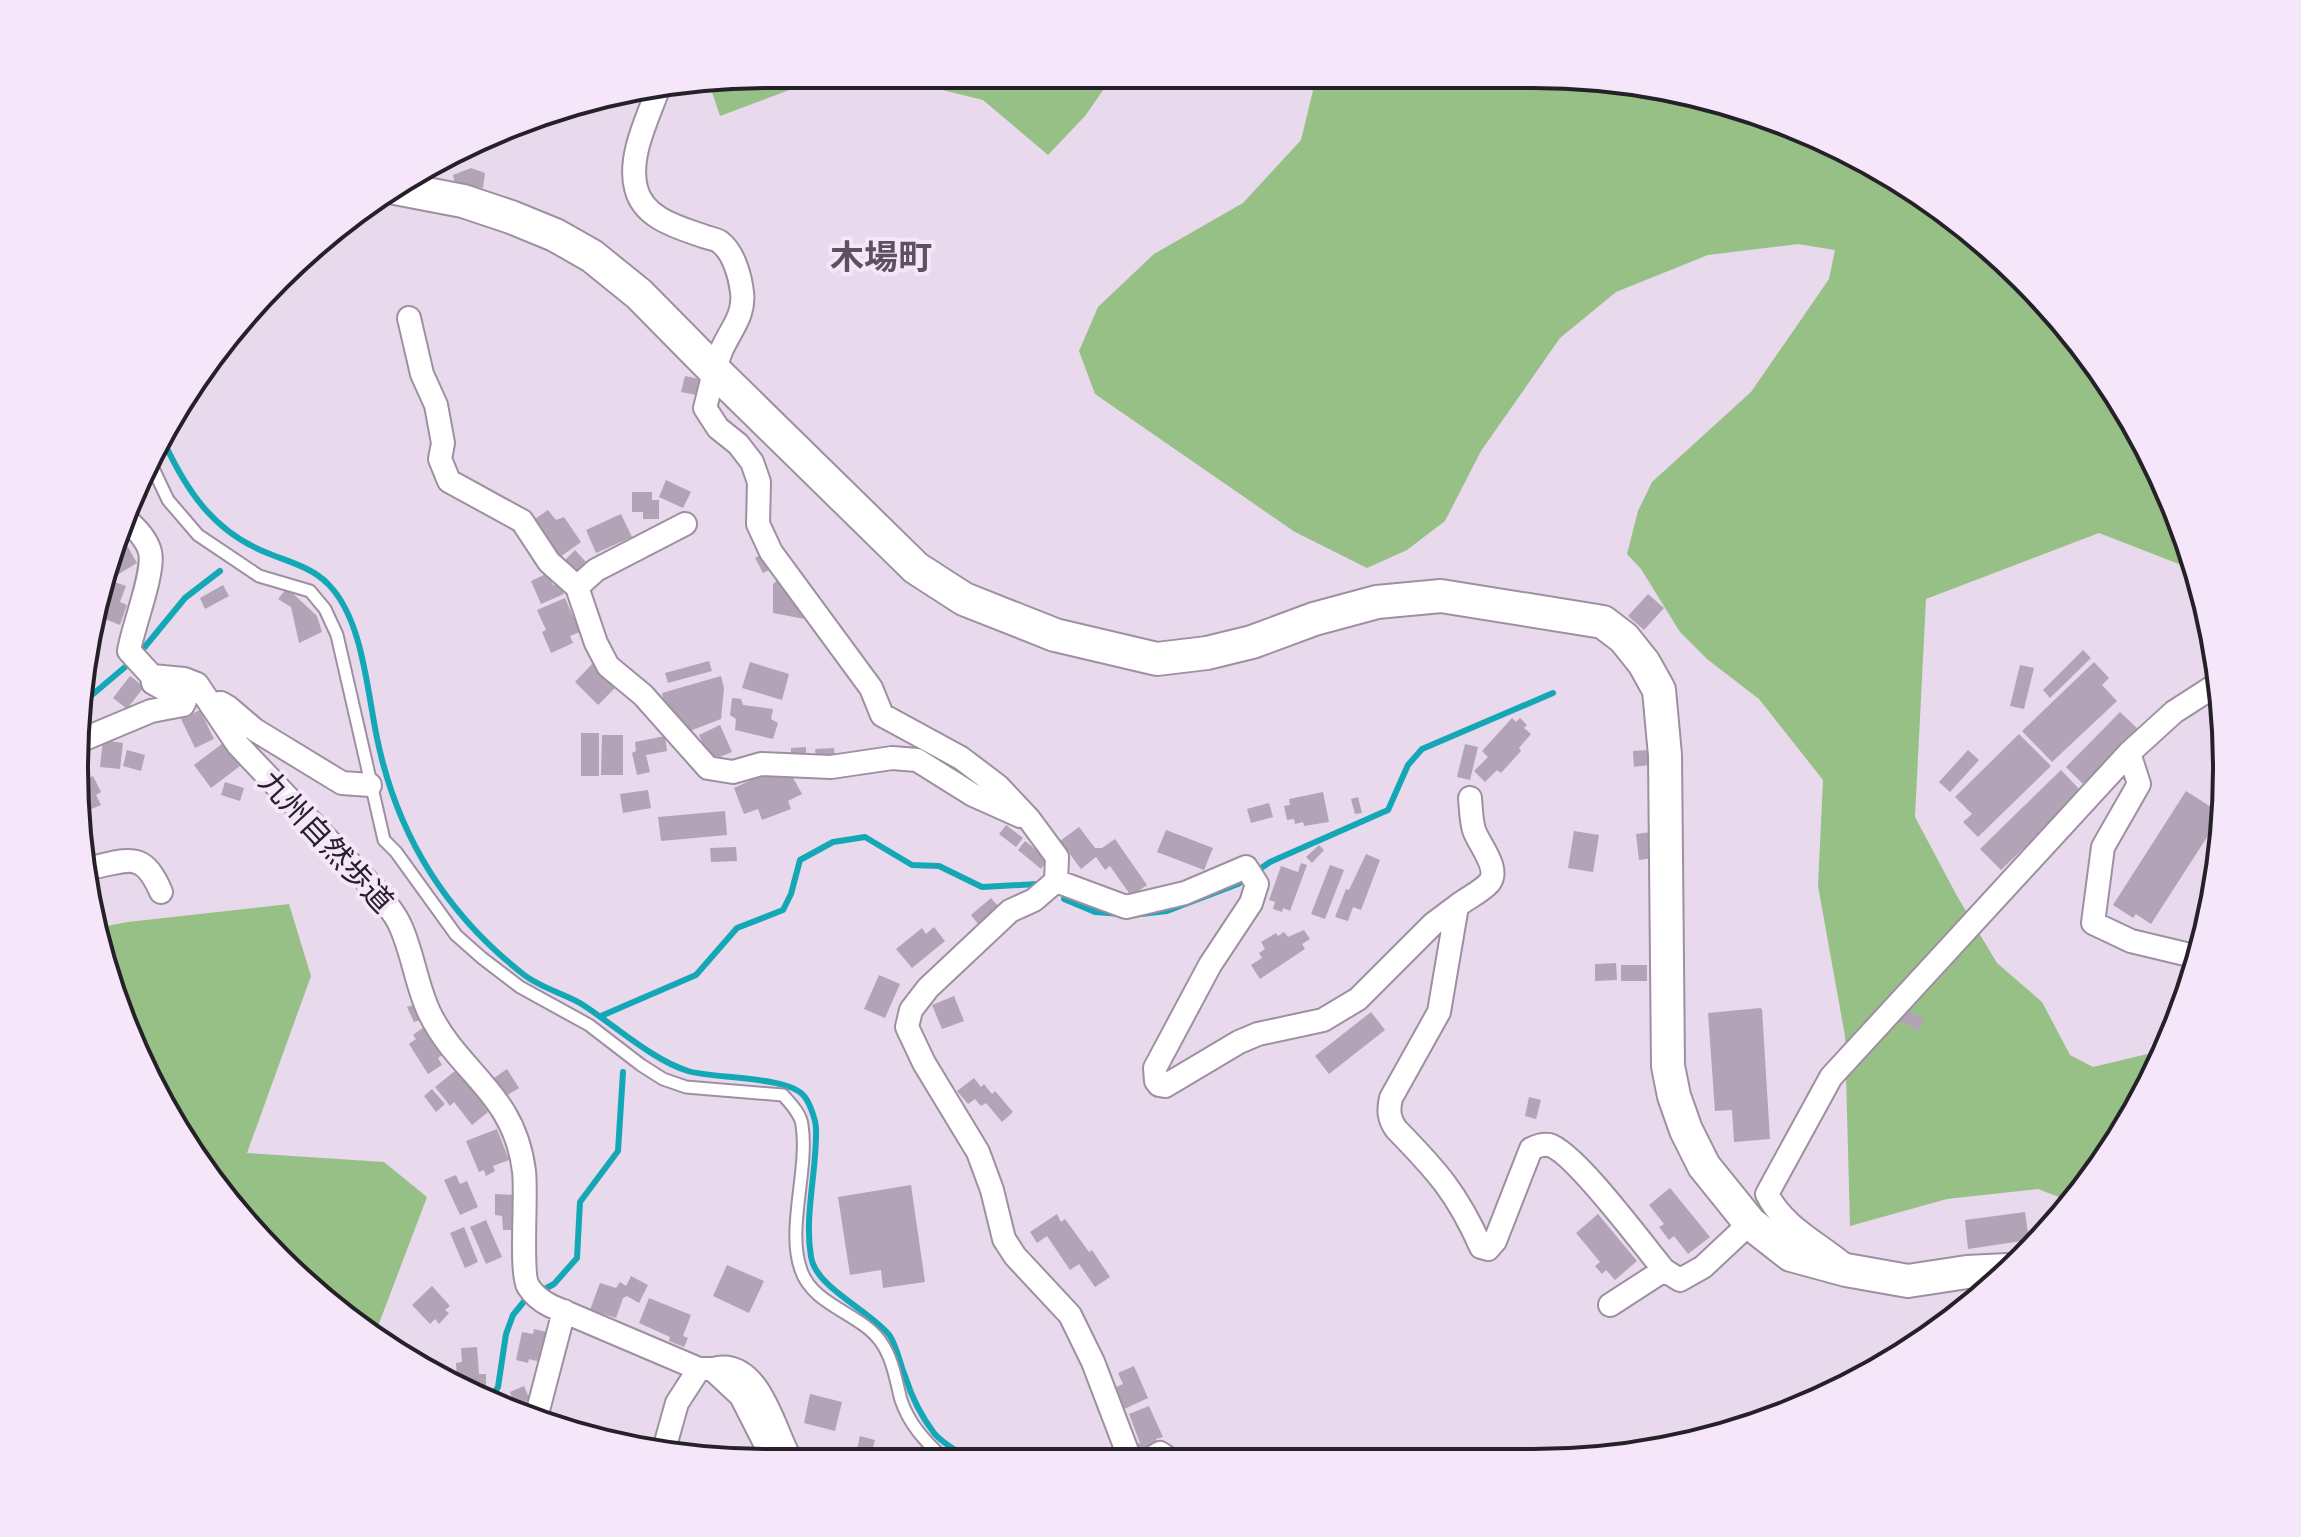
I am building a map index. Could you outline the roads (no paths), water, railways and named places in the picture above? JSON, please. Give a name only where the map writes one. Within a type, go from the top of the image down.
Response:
[{"type":"street","points":[[655,98],[641,136],[635,163],[635,187],[644,206],[654,215],[720,242],[732,258],[743,295],[740,318],[723,348],[705,408],[707,414],[752,462],[759,482],[758,524],[771,552],[871,688],[882,715],[961,758],[998,786],[1029,819],[1057,857],[1056,881],[1034,900],[1010,911],[928,988],[911,1010],[907,1027],[924,1063],[978,1152],[992,1190],[1004,1239],[1015,1256],[1070,1315],[1093,1362],[1126,1449]]},
{"type":"street","points":[[409,191],[463,201],[511,217],[592,256],[639,294],[916,568],[964,599],[1055,635],[1157,659],[1207,653],[1252,642],[1314,619],[1377,602],[1441,596],[1603,622],[1624,638],[1644,663],[1659,690],[1665,755],[1668,1066],[1686,1130],[1704,1166],[1750,1223],[1791,1255],[1846,1270],[1908,1281],[1991,1271]]},
{"type":"street","points":[[409,318],[422,374],[436,405],[443,443],[440,459],[449,481],[522,521],[549,562],[577,587],[596,643],[608,666],[643,695],[708,768],[733,772],[761,764],[831,767],[892,758],[917,760],[973,795],[1029,819]]},
{"type":"street","points":[[577,587],[596,570],[685,524]]},
{"type":"street","points":[[89,737],[151,711],[183,705],[185,701],[153,683],[141,665],[132,629],[148,579],[150,552],[134,525]]},
{"type":"street","name":"九州自然歩道","points":[[141,665],[197,684],[238,745],[356,868],[399,922],[429,1013],[443,1035],[499,1102],[516,1132],[524,1172],[526,1283],[538,1299],[558,1308]]},
{"type":"street","points":[[1846,1270],[1841,1262],[1786,1218],[1767,1194],[1831,1077],[2129,753],[2174,712],[2208,690]]},
{"type":"street","points":[[212,704],[221,703],[228,707],[255,730],[342,783],[370,785]]},
{"type":"street","points":[[2129,753],[2139,784],[2103,847],[2093,923],[2131,941],[2187,954]]},
{"type":"street","points":[[1056,881],[1126,907],[1252,876],[1251,903],[1210,965],[1155,1068],[1159,1085],[1173,1083],[1217,1054],[1258,1034],[1323,1020],[1358,999],[1433,924],[1489,883],[1493,868],[1481,848],[1472,822],[1470,798]]},
{"type":"street","points":[[96,867],[125,861],[144,864],[152,869],[161,892]]},
{"type":"street","points":[[1457,906],[1439,1012],[1391,1098],[1389,1109],[1391,1121],[1440,1173],[1464,1209],[1481,1247],[1488,1249],[1495,1241],[1531,1149],[1546,1144],[1553,1146],[1579,1169],[1664,1270],[1680,1280],[1703,1267],[1750,1223]]},
{"type":"street","points":[[1610,1305],[1664,1270]]},
{"type":"street","points":[[538,1408],[558,1308],[706,1369],[741,1396],[768,1449]]},
{"type":"street","points":[[666,1441],[677,1403],[706,1369],[725,1367],[733,1370],[763,1396],[785,1449]]},
{"type":"lane","points":[[155,474],[168,500],[198,535],[259,576],[310,591],[325,609],[337,635],[384,840],[456,935],[520,987],[582,1019],[663,1079],[686,1087],[783,1095],[802,1124],[795,1250],[802,1274],[816,1292],[881,1342],[915,1430],[934,1449]]},
{"type":"waterway","points":[[168,449],[181,476],[216,521],[247,543],[314,573],[340,599],[362,656],[377,738],[397,807],[428,870],[470,925],[529,979],[580,1003],[674,1066],[700,1074],[767,1081],[796,1090],[804,1096],[816,1129],[809,1225],[811,1257],[815,1268],[833,1289],[890,1336],[910,1391],[925,1420],[941,1440],[954,1449]]},
{"type":"waterway","points":[[139,654],[185,598],[220,571]]},
{"type":"waterway","points":[[92,695],[131,662]]},
{"type":"waterway","points":[[1132,915],[1167,911],[1238,884],[1270,862],[1388,810],[1408,765],[1422,749],[1553,693]]},
{"type":"waterway","points":[[601,1016],[696,975],[737,928],[783,910],[791,894],[800,860],[833,842],[865,837],[912,865],[939,866],[982,887],[1038,884]]},
{"type":"waterway","points":[[1064,899],[1095,912],[1121,914]]},
{"type":"waterway","points":[[495,1391],[506,1334],[513,1315],[526,1299],[554,1284],[577,1258],[580,1202],[618,1151],[623,1072]]},
{"type":"district","name":"木場町","points":[[881,257]]}]
